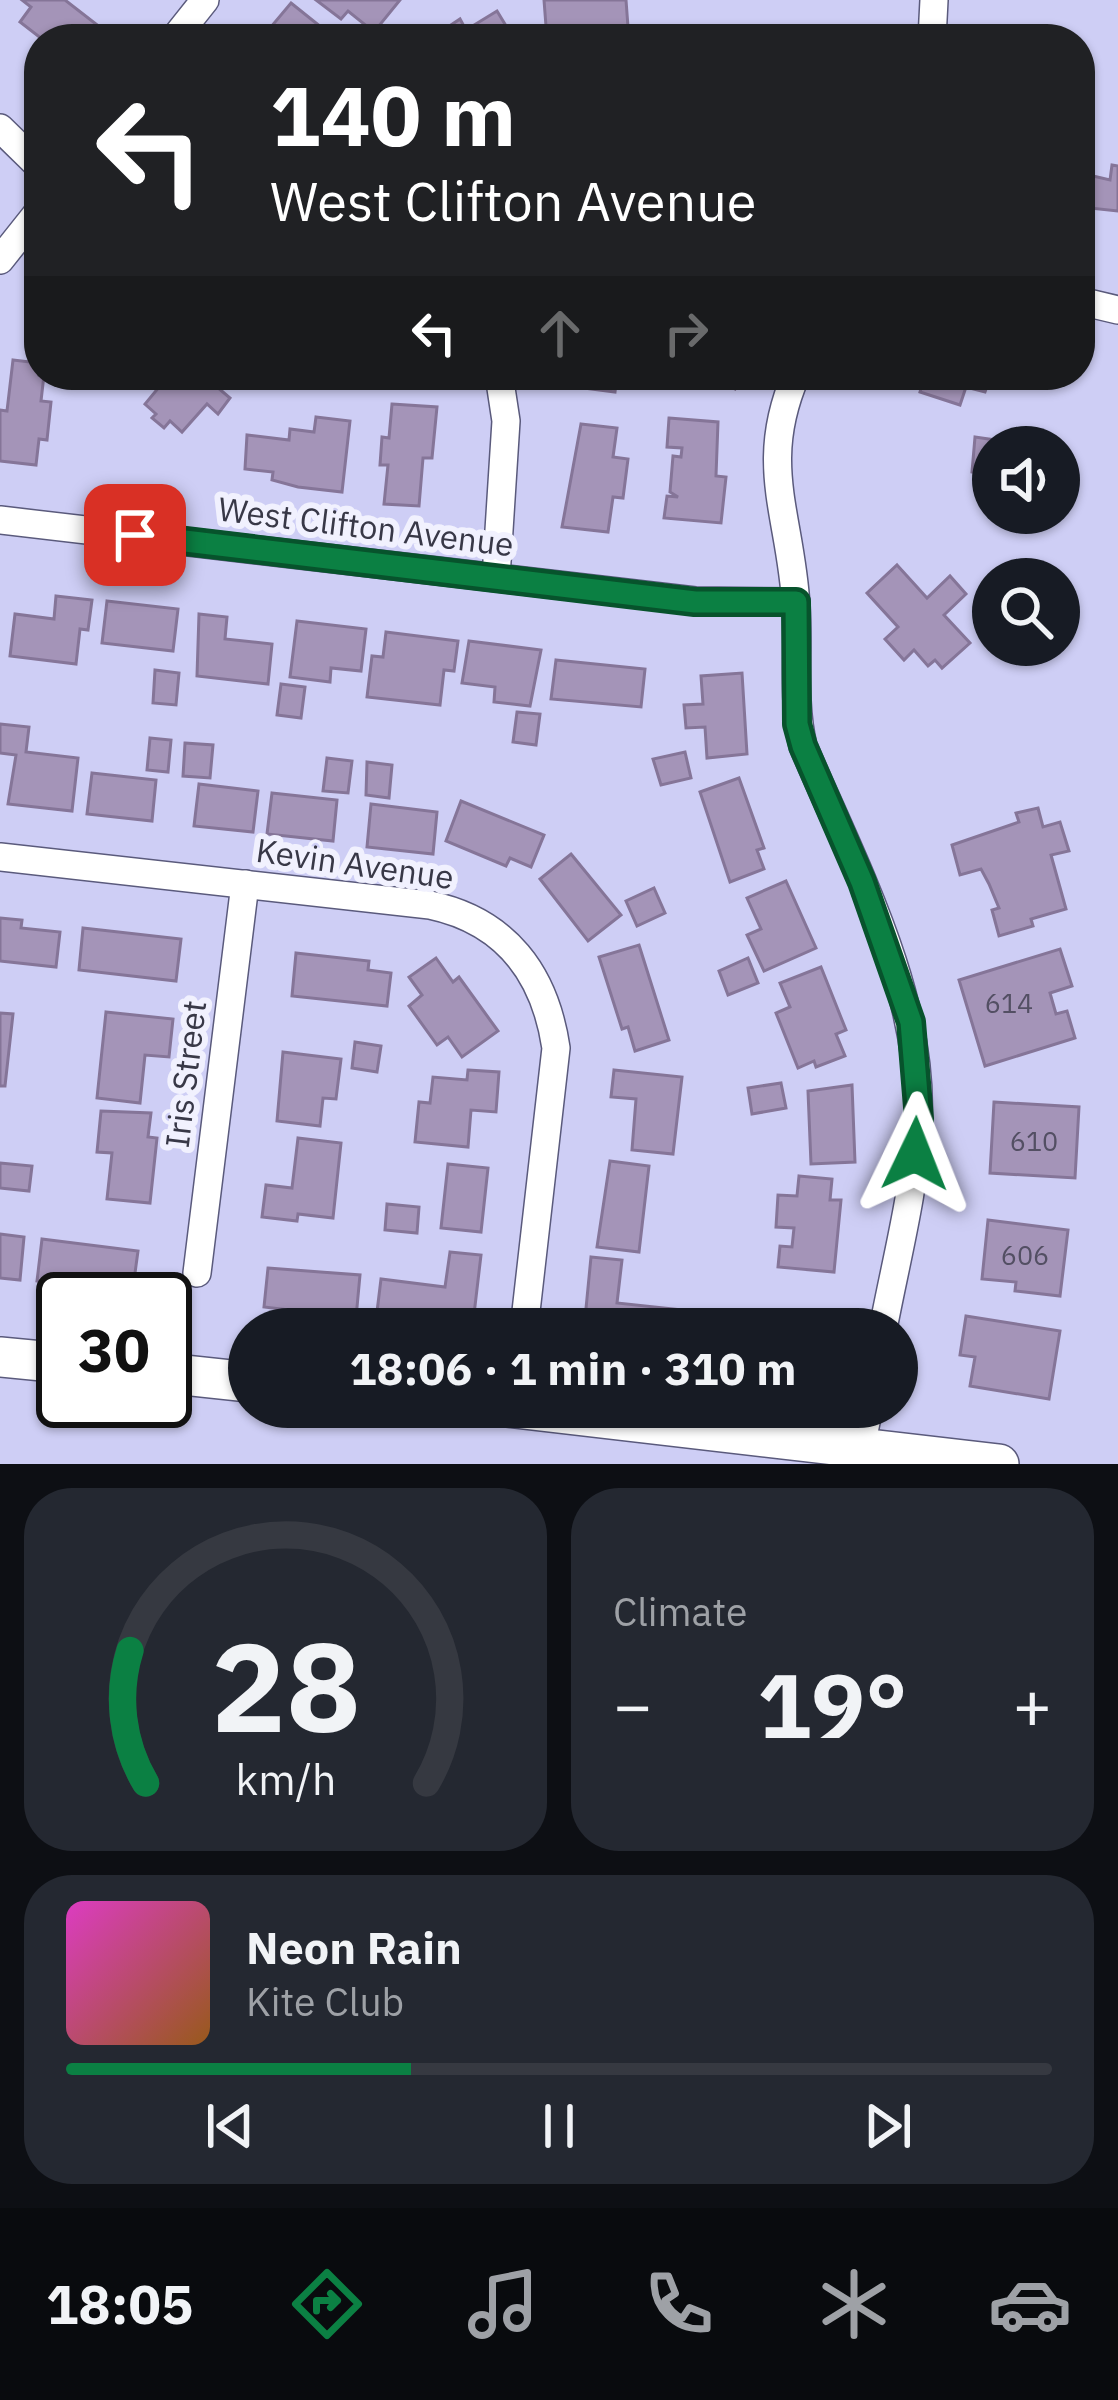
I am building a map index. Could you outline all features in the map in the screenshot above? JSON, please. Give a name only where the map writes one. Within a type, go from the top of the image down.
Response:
[{"type":"main road","points":[[0,1357],[36,1360]]},
{"type":"main road","points":[[192,1376],[228,1380]]},
{"type":"main road","points":[[663,1428],[860,1456],[1000,1464]]},
{"type":"street","points":[[186,24],[205,0]]},
{"type":"street","points":[[0,128],[24,151]]},
{"type":"street","points":[[0,260],[24,230]]},
{"type":"street","points":[[496,577],[506,421],[501,390]]},
{"type":"street","points":[[789,390],[774,458],[796,602],[797,724],[862,882],[914,1039],[919,1119],[887,1308]]},
{"type":"street","name":"West Clifton Avenue","points":[[0,520],[695,602],[796,602]]},
{"type":"street","name":"Kevin Avenue","points":[[0,857],[458,911],[491,929],[538,981],[552,1019],[556,1048],[526,1308]]},
{"type":"street","name":"Iris Street","points":[[197,1273],[244,884]]},
{"type":"building","points":[[22,0],[65,0],[96,24],[24,25],[20,22],[31,7]]},
{"type":"building","points":[[316,0],[400,0],[380,24],[364,24],[348,11],[341,19]]},
{"type":"building","points":[[544,0],[626,0],[628,24],[546,24]]},
{"type":"building","points":[[291,3],[317,24],[273,24]]},
{"type":"building","points":[[497,11],[505,24],[476,24]]},
{"type":"building","points":[[1112,165],[1118,166],[1118,211],[1095,209],[1095,176],[1110,180]]},
{"type":"building","points":[[13,360],[24,361],[24,390],[42,390],[41,401],[51,402],[47,440],[39,439],[36,465],[0,461],[0,410],[7,411]]},
{"type":"building","points":[[157,390],[221,390],[230,398],[218,414],[207,404],[182,432],[170,421],[164,428],[145,404]]},
{"type":"building","points":[[921,390],[965,390],[960,405]]},
{"type":"building","points":[[392,404],[437,407],[432,458],[423,458],[419,506],[384,504],[388,465],[380,465],[382,437],[389,438]]},
{"type":"building","points":[[316,417],[350,421],[342,492],[298,487],[272,480],[273,472],[245,469],[247,435],[289,440],[290,429],[314,432]]},
{"type":"building","points":[[669,418],[718,422],[716,476],[726,477],[721,523],[664,518],[667,496],[678,497],[670,492],[673,456],[681,457],[682,448],[667,447]]},
{"type":"building","points":[[581,424],[617,428],[613,457],[628,459],[623,498],[613,497],[608,532],[562,527]]},
{"type":"building","points":[[897,565],[927,598],[950,576],[966,594],[944,615],[970,643],[942,668],[935,660],[928,666],[914,650],[904,660],[885,639],[898,627],[867,593]]},
{"type":"building","points":[[56,596],[92,600],[88,630],[80,629],[76,664],[10,656],[15,614],[54,619]]},
{"type":"building","points":[[107,601],[178,609],[173,651],[102,643]]},
{"type":"building","points":[[199,614],[227,617],[225,639],[272,644],[268,684],[197,676]]},
{"type":"building","points":[[297,621],[366,629],[361,671],[331,668],[330,682],[290,677]]},
{"type":"building","points":[[386,632],[458,641],[454,671],[444,670],[440,705],[367,697],[372,656],[383,657]]},
{"type":"building","points":[[469,641],[541,650],[530,706],[494,702],[495,687],[462,683]]},
{"type":"building","points":[[556,660],[645,669],[641,707],[551,699]]},
{"type":"building","points":[[155,670],[179,673],[176,705],[153,703]]},
{"type":"building","points":[[742,673],[747,754],[707,758],[705,727],[686,728],[684,705],[703,704],[701,676]]},
{"type":"building","points":[[281,684],[305,687],[301,718],[277,715]]},
{"type":"building","points":[[517,712],[540,714],[536,745],[513,742]]},
{"type":"building","points":[[0,724],[29,727],[26,752],[78,758],[72,811],[8,804],[16,755],[0,753]]},
{"type":"building","points":[[150,738],[171,740],[168,772],[147,770]]},
{"type":"building","points":[[185,743],[213,745],[210,778],[183,776]]},
{"type":"building","points":[[685,752],[691,778],[661,785],[653,759]]},
{"type":"building","points":[[327,758],[352,761],[348,793],[323,791]]},
{"type":"building","points":[[367,762],[392,765],[389,798],[366,795]]},
{"type":"building","points":[[92,773],[156,780],[152,821],[87,814]]},
{"type":"building","points":[[739,778],[764,848],[757,850],[764,869],[730,882],[700,792]]},
{"type":"building","points":[[199,784],[258,791],[253,832],[194,826]]},
{"type":"building","points":[[272,793],[337,800],[333,841],[267,834]]},
{"type":"building","points":[[461,801],[544,835],[531,867],[510,858],[506,866],[446,841]]},
{"type":"building","points":[[371,804],[437,812],[433,854],[367,847]]},
{"type":"building","points":[[1038,808],[1043,827],[1060,822],[1069,851],[1051,855],[1066,909],[1031,919],[1033,926],[999,936],[992,910],[999,908],[989,884],[981,869],[960,875],[952,845],[1019,822],[1016,813]]},
{"type":"building","points":[[571,854],[621,915],[588,941],[540,879]]},
{"type":"building","points":[[786,881],[816,948],[764,971],[747,935],[761,929],[747,898]]},
{"type":"building","points":[[654,888],[665,913],[637,926],[626,901]]},
{"type":"building","points":[[0,918],[22,920],[21,928],[60,932],[56,967],[0,961]]},
{"type":"building","points":[[83,928],[181,939],[176,981],[79,970]]},
{"type":"building","points":[[639,945],[669,1040],[635,1051],[628,1027],[622,1029],[599,957]]},
{"type":"building","points":[[1060,949],[1072,986],[1050,993],[1056,1014],[1067,1011],[1075,1038],[985,1066],[959,980]]},
{"type":"building","points":[[296,953],[369,961],[368,970],[391,973],[387,1006],[292,996]]},
{"type":"building","points":[[436,958],[453,982],[459,977],[498,1031],[462,1057],[448,1037],[437,1045],[409,1006],[422,995],[409,977]]},
{"type":"building","points":[[748,958],[758,983],[728,995],[719,971]]},
{"type":"building","points":[[821,967],[846,1030],[836,1034],[845,1056],[798,1068],[776,1013],[790,1007],[780,983]]},
{"type":"building","points":[[106,1012],[173,1019],[169,1057],[145,1055],[140,1103],[97,1098]]},
{"type":"building","points":[[0,1013],[13,1014],[5,1086],[0,1086]]},
{"type":"building","points":[[355,1042],[381,1046],[377,1072],[352,1068]]},
{"type":"building","points":[[283,1052],[341,1059],[336,1099],[323,1098],[320,1126],[277,1121]]},
{"type":"building","points":[[468,1070],[499,1072],[496,1112],[471,1110],[468,1147],[415,1142],[419,1102],[430,1103],[433,1077],[467,1080]]},
{"type":"building","points":[[614,1070],[682,1077],[673,1154],[632,1150],[636,1099],[611,1097]]},
{"type":"building","points":[[781,1083],[786,1108],[752,1114],[748,1088]]},
{"type":"building","points":[[852,1085],[855,1162],[811,1164],[808,1091]]},
{"type":"building","points":[[994,1102],[1079,1107],[1075,1178],[990,1173]]},
{"type":"building","points":[[101,1111],[151,1113],[148,1137],[157,1138],[150,1203],[107,1199],[112,1153],[97,1152]]},
{"type":"building","points":[[298,1138],[341,1143],[333,1218],[262,1217],[266,1185],[292,1188]]},
{"type":"building","points":[[610,1161],[649,1166],[639,1252],[597,1247]]},
{"type":"building","points":[[0,1163],[32,1166],[29,1191],[0,1188]]},
{"type":"building","points":[[448,1164],[488,1168],[481,1232],[441,1228]]},
{"type":"building","points":[[799,1176],[832,1179],[830,1200],[841,1200],[834,1272],[778,1267],[780,1246],[792,1247],[794,1228],[776,1227],[778,1195],[797,1196]]},
{"type":"building","points":[[387,1204],[419,1207],[417,1233],[385,1230]]},
{"type":"building","points":[[988,1220],[1068,1230],[1060,1296],[1015,1291],[1016,1282],[982,1279]]},
{"type":"building","points":[[0,1234],[24,1237],[20,1280],[0,1278]]},
{"type":"building","points":[[42,1239],[138,1251],[135,1272],[38,1272]]},
{"type":"building","points":[[450,1252],[481,1255],[475,1308],[377,1308],[381,1279],[445,1287]]},
{"type":"building","points":[[591,1257],[622,1260],[617,1303],[664,1308],[586,1308]]},
{"type":"building","points":[[268,1268],[360,1275],[357,1308],[264,1307]]},
{"type":"building","points":[[966,1316],[1060,1331],[1049,1399],[970,1386],[975,1357],[960,1355]]},
{"type":"route","points":[[135,535],[695,602],[796,602],[797,724],[862,882],[911,1022],[919,1119],[915,1154]]}]
